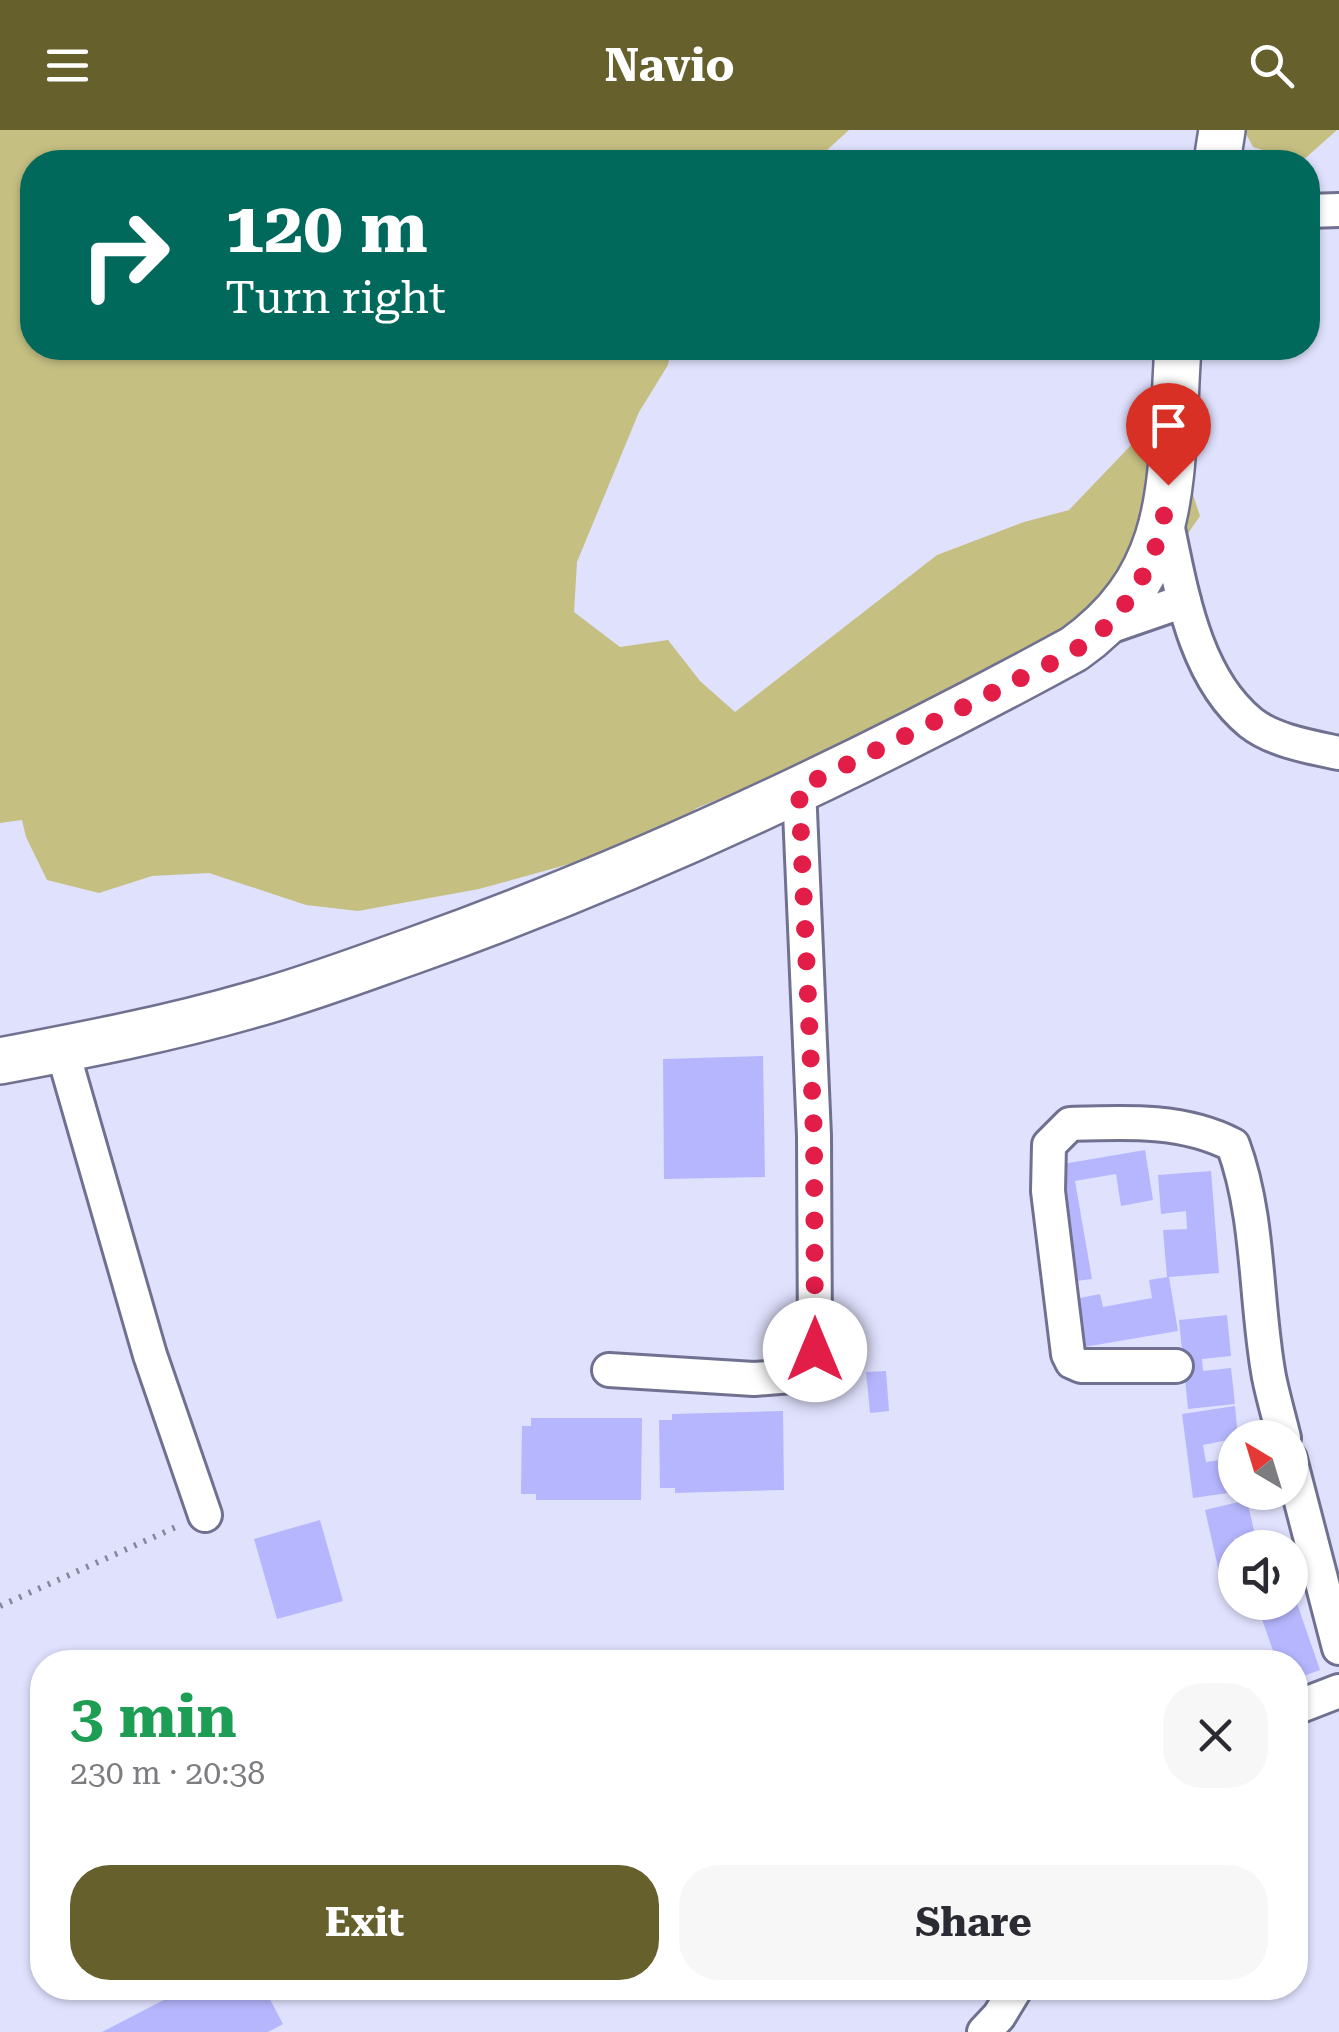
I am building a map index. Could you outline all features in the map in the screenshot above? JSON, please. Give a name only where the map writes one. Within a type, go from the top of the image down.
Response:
[{"type":"street","points":[[1103,629],[1153,559],[1166,520],[1177,360]]},
{"type":"street","points":[[1166,520],[1184,601],[1196,638],[1220,687],[1253,724],[1296,743],[1339,753]]},
{"type":"street","points":[[0,1061],[253,1005],[420,948],[660,854],[1014,681],[1103,629],[1184,601]]},
{"type":"street","points":[[608,1370],[754,1378],[792,1376],[809,1365],[815,1350],[814,1136],[799,788]]},
{"type":"street","points":[[62,1049],[150,1356],[205,1514]]},
{"type":"street","points":[[1176,1366],[1081,1366],[1072,1362],[1068,1354],[1048,1191],[1049,1145],[1070,1124],[1160,1125],[1212,1134],[1233,1145],[1240,1164],[1269,1377],[1280,1420]]},
{"type":"street","points":[[1303,1510],[1339,1648]]},
{"type":"street","points":[[1308,1703],[1339,1691]]},
{"type":"street","points":[[984,2032],[1009,2000]]},
{"type":"path","points":[[0,1606],[205,1514]]},
{"type":"shaded area","points":[[0,130],[849,130],[827,150],[20,150],[20,360],[669,360],[639,412],[577,562],[574,612],[620,647],[668,640],[700,681],[735,712],[937,555],[1024,522],[1069,510],[1135,441],[1183,464],[1200,516],[1138,606],[793,769],[697,808],[656,840],[479,889],[358,911],[306,905],[209,873],[152,876],[99,893],[47,880],[22,820],[0,823]]},
{"type":"shaded area","points":[[1244,130],[1337,130],[1314,150],[1253,147]]},
{"type":"building","points":[[763,1056],[765,1177],[664,1179],[663,1059]]},
{"type":"building","points":[[1145,1150],[1153,1200],[1121,1206],[1116,1174],[1075,1181],[1092,1279],[1076,1281],[1057,1165]]},
{"type":"building","points":[[1211,1171],[1219,1273],[1169,1277],[1178,1331],[1078,1348],[1070,1300],[1100,1294],[1103,1307],[1152,1298],[1149,1280],[1167,1277],[1163,1230],[1187,1229],[1186,1211],[1161,1214],[1158,1175]]},
{"type":"building","points":[[1227,1315],[1231,1356],[1202,1359],[1203,1371],[1231,1368],[1235,1404],[1188,1409],[1179,1320]]},
{"type":"building","points":[[886,1371],[889,1411],[870,1413],[866,1372]]},
{"type":"building","points":[[1235,1406],[1236,1420],[1218,1420],[1218,1442],[1203,1445],[1206,1462],[1218,1460],[1218,1494],[1193,1498],[1182,1414]]},
{"type":"building","points":[[783,1411],[784,1490],[675,1493],[675,1488],[660,1488],[659,1420],[672,1420],[672,1414]]},
{"type":"building","points":[[531,1418],[642,1418],[641,1500],[536,1500],[536,1494],[521,1494],[522,1426],[531,1426]]},
{"type":"building","points":[[1218,1507],[1218,1510],[1249,1510],[1254,1530],[1218,1530],[1218,1567],[1205,1510]]},
{"type":"building","points":[[320,1520],[343,1601],[277,1619],[254,1539]]},
{"type":"building","points":[[1262,1620],[1303,1620],[1320,1670],[1308,1674],[1308,1650],[1273,1650]]},
{"type":"building","points":[[164,2000],[270,2000],[283,2024],[268,2032],[102,2032]]},
{"type":"route","points":[[815,1350],[814,1136],[799,788],[1022,677],[1103,629],[1153,559],[1166,520],[1168,485]]}]
